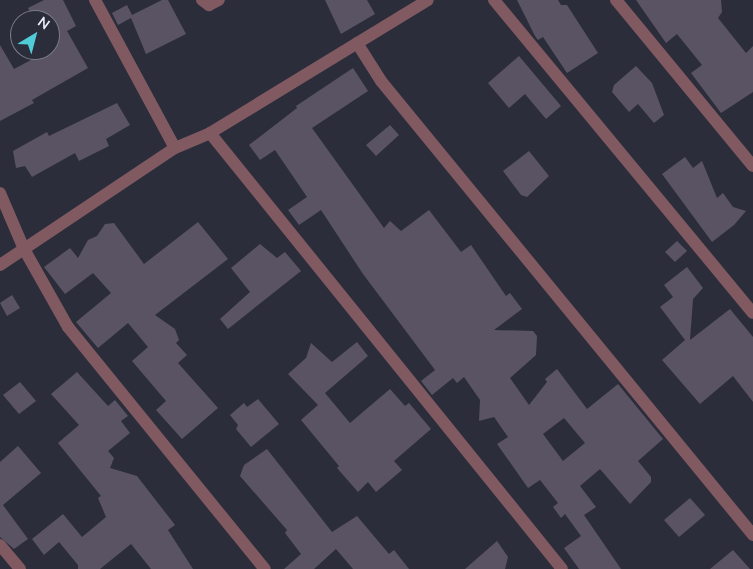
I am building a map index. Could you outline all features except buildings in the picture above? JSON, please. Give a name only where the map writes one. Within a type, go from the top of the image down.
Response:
[{"type":"street","points":[[95,0],[175,148]]},
{"type":"street","points":[[202,0],[209,6],[219,0]]},
{"type":"street","points":[[0,265],[175,148],[210,134],[428,0]]},
{"type":"street","points":[[494,0],[753,313]]},
{"type":"street","points":[[616,0],[753,166]]},
{"type":"street","points":[[357,43],[381,81],[753,535]]},
{"type":"street","points":[[210,134],[562,569]]},
{"type":"street","points":[[0,193],[24,249],[68,326],[265,569]]},
{"type":"street","points":[[0,545],[20,569]]}]
